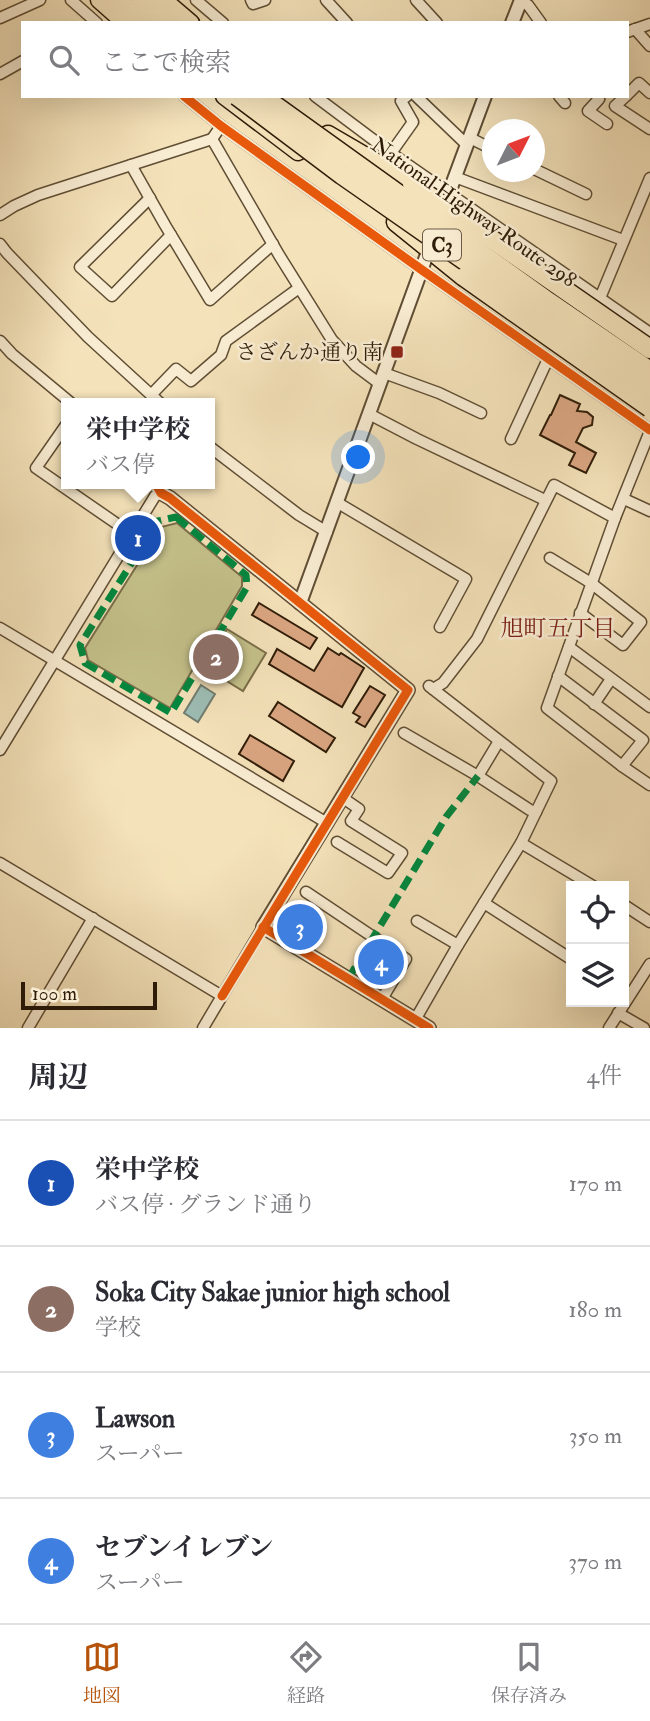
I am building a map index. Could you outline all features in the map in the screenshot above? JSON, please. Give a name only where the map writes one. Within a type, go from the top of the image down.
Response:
[{"type":"highway","points":[[99,0],[123,21]]},
{"type":"highway","points":[[107,0],[132,21]]},
{"type":"highway","points":[[119,0],[143,21]]},
{"type":"highway","points":[[142,0],[167,21]]},
{"type":"highway","points":[[155,0],[180,21]]},
{"type":"highway","points":[[164,0],[189,21]]},
{"type":"highway","points":[[220,98],[650,399]]},
{"type":"highway","points":[[226,98],[261,126]]},
{"type":"highway","name":"C3","points":[[240,98],[342,175],[650,390]]},
{"type":"highway","name":"C3","points":[[265,98],[650,371]]},
{"type":"highway","name":"National Highway Route 298","points":[[277,98],[650,361]]},
{"type":"highway","points":[[328,135],[412,184],[650,349]]},
{"type":"highway","points":[[396,222],[464,277],[650,408]]},
{"type":"street","points":[[0,18],[40,0]]},
{"type":"street","points":[[71,0],[92,21]]},
{"type":"street","points":[[196,0],[221,21]]},
{"type":"street","points":[[251,0],[253,5],[265,0]]},
{"type":"street","points":[[326,0],[345,21]]},
{"type":"street","points":[[416,0],[435,21]]},
{"type":"street","points":[[513,21],[520,1],[527,5],[539,21]]},
{"type":"street","points":[[631,31],[650,24]]},
{"type":"street","points":[[631,31],[650,46]]},
{"type":"street","points":[[0,74],[21,62]]},
{"type":"street","points":[[629,92],[639,83],[650,93]]},
{"type":"street","points":[[186,98],[221,126],[422,270],[650,430],[615,517],[547,708],[650,785]]},
{"type":"street","points":[[318,98],[448,197],[650,332]]},
{"type":"street","points":[[391,153],[413,122],[401,101],[405,98]]},
{"type":"street","points":[[418,98],[468,142],[482,146]]},
{"type":"street","points":[[448,197],[484,98]]},
{"type":"street","points":[[598,98],[588,111],[607,124]]},
{"type":"street","points":[[623,98],[615,106],[650,130]]},
{"type":"street","points":[[0,215],[38,195],[212,139],[221,126]]},
{"type":"street","points":[[212,139],[299,288],[332,340],[356,366],[382,378],[439,393],[481,413]]},
{"type":"street","points":[[131,165],[210,300],[273,244]]},
{"type":"street","points":[[545,174],[586,194]]},
{"type":"street","points":[[455,177],[623,240]]},
{"type":"street","points":[[600,298],[650,178]]},
{"type":"street","points":[[149,198],[80,267],[112,296],[171,235]]},
{"type":"street","points":[[0,244],[88,337],[154,398]]},
{"type":"street","points":[[300,603],[426,257]]},
{"type":"street","points":[[150,395],[176,369],[191,381],[220,355],[226,341],[299,288]]},
{"type":"street","points":[[0,341],[65,398]]},
{"type":"street","points":[[511,439],[548,359]]},
{"type":"street","points":[[624,411],[650,408]]},
{"type":"street","points":[[369,414],[545,500]]},
{"type":"street","points":[[61,432],[36,468],[61,485]]},
{"type":"street","points":[[215,451],[299,515],[327,532]]},
{"type":"street","points":[[415,1020],[521,842],[551,781],[431,688],[443,683],[477,639],[554,485],[615,517]]},
{"type":"street","points":[[66,489],[132,535]]},
{"type":"street","points":[[0,750],[158,489]]},
{"type":"street","points":[[159,489],[408,690],[203,1028]]},
{"type":"street","points":[[624,499],[650,511]]},
{"type":"street","points":[[338,503],[466,579],[440,627]]},
{"type":"street","points":[[550,558],[591,583],[641,622],[623,645],[580,613]]},
{"type":"street","points":[[0,628],[327,823]]},
{"type":"street","points":[[569,647],[650,708]]},
{"type":"street","points":[[558,676],[643,740],[622,766]]},
{"type":"street","points":[[594,704],[611,679]]},
{"type":"street","points":[[404,733],[536,813]]},
{"type":"street","points":[[478,776],[499,741]]},
{"type":"street","points":[[337,842],[388,873],[402,853],[351,821],[359,808],[342,798]]},
{"type":"street","points":[[521,842],[585,881]]},
{"type":"street","points":[[0,863],[222,996]]},
{"type":"street","points":[[306,892],[406,958],[382,999]]},
{"type":"street","points":[[484,903],[566,956]]},
{"type":"street","points":[[629,908],[650,922]]},
{"type":"street","points":[[28,1028],[93,918]]},
{"type":"street","points":[[417,921],[458,946]]},
{"type":"street","points":[[263,927],[429,1028]]},
{"type":"street","points":[[629,990],[650,964]]},
{"type":"street","points":[[609,1028],[621,1007]]},
{"type":"street","points":[[618,1013],[644,1028]]},
{"type":"shaded area","points":[[177,523],[242,577],[242,586],[170,708],[88,660],[85,648],[161,527]]},
{"type":"shaded area","points":[[227,629],[266,653],[243,691],[204,667]]},
{"type":"water","points":[[201,685],[215,694],[198,722],[184,713]]},
{"type":"building","points":[[560,395],[580,404],[577,411],[587,412],[593,417],[592,425],[583,428],[576,442],[596,453],[586,473],[569,465],[575,453],[540,435]]},
{"type":"building","points":[[259,603],[317,638],[310,649],[252,615]]},
{"type":"building","points":[[328,648],[364,668],[342,707],[269,664],[277,649],[314,671]]},
{"type":"building","points":[[370,686],[385,695],[365,727],[356,722],[360,717],[353,713]]},
{"type":"building","points":[[278,702],[335,738],[326,752],[269,716]]},
{"type":"building","points":[[250,735],[294,761],[283,781],[239,754]]},
{"type":"marked path","points":[[176,517],[246,575],[247,587],[171,713],[85,663],[80,645],[158,521],[176,517]]},
{"type":"marked path","points":[[348,979],[446,817],[478,776]]},
{"type":"cycle path","points":[[186,98],[221,126],[422,270],[650,430]]},
{"type":"cycle path","points":[[159,489],[408,690],[222,996]]},
{"type":"cycle path","points":[[263,927],[429,1028]]},
{"type":"place","name":"さざんか通り南","points":[[397,352]]},
{"type":"place","name":"栄中学校","points":[[138,538]]},
{"type":"place","name":"Soka City Sakae junior high school","points":[[216,657]]},
{"type":"place","name":"Lawson","points":[[300,927]]},
{"type":"place","name":"セブンイレブン","points":[[381,962]]},
{"type":"district","name":"旭町五丁目","points":[[558,628]]}]
